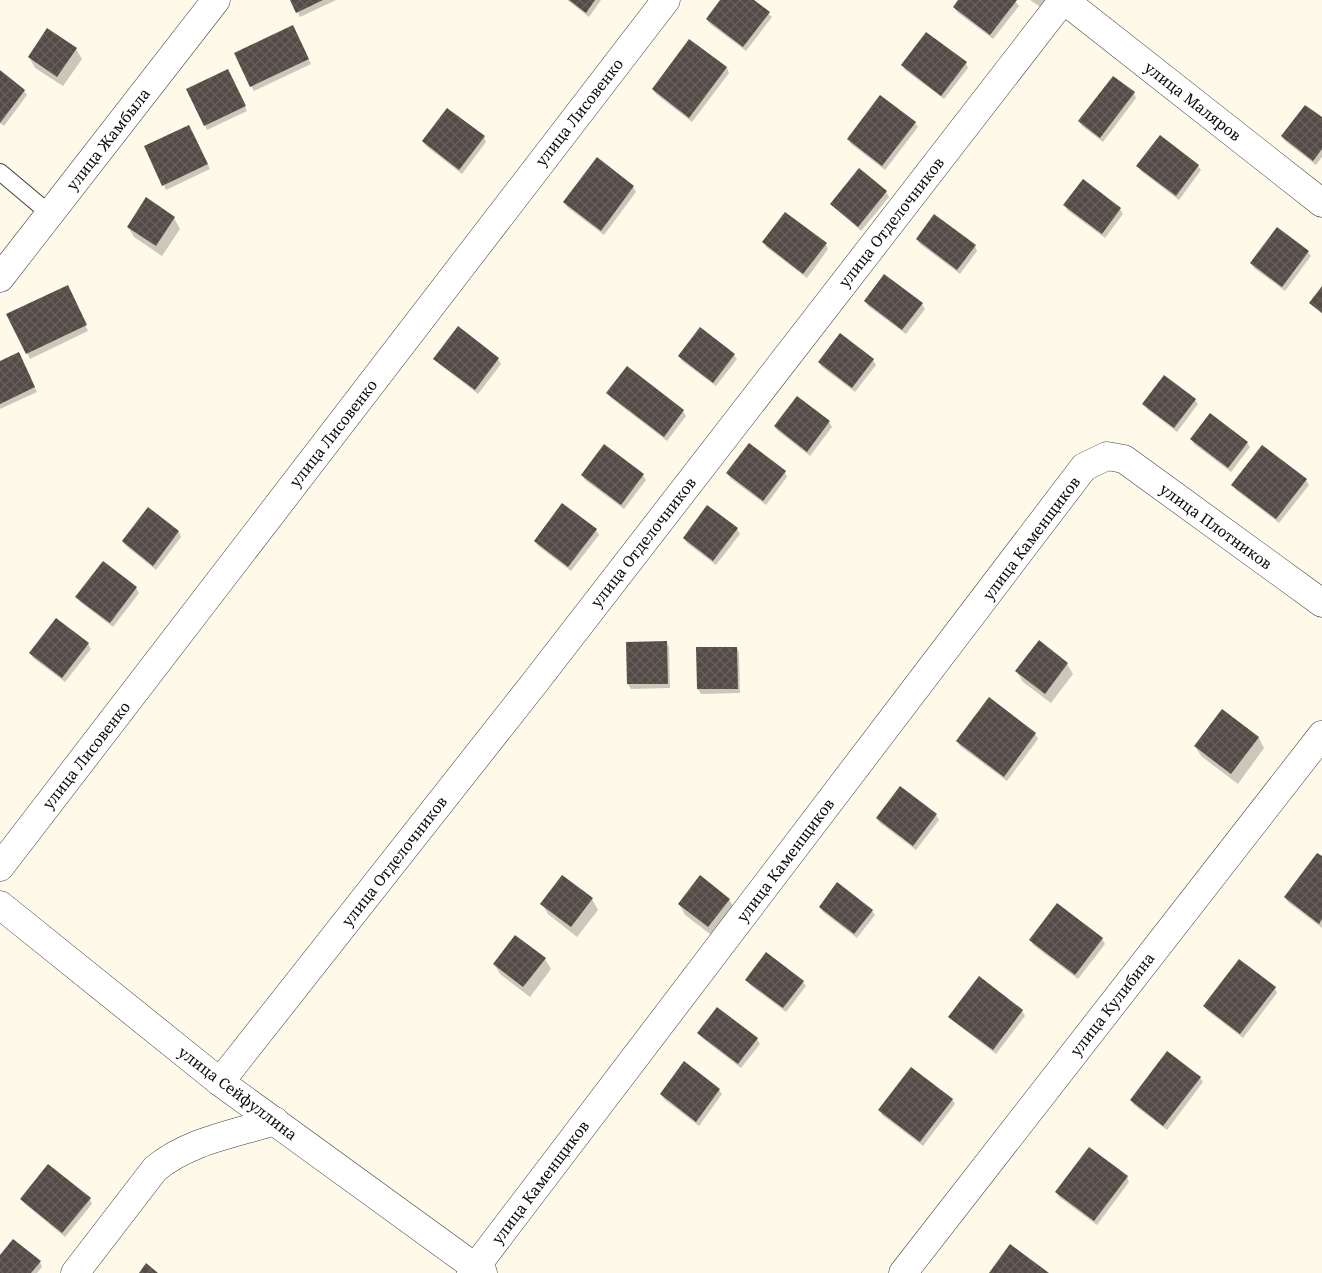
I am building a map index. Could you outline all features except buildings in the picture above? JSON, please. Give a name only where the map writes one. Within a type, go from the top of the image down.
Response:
[{"type":"street","name":"улица Жамбыла","points":[[0,278],[216,0]]},
{"type":"street","name":"улица Лисовенко","points":[[0,867],[666,0]]},
{"type":"street","name":"улица Маляров","points":[[1063,0],[1322,203]]},
{"type":"street","name":"улица Отделочников","points":[[220,1082],[536,681],[1063,0]]},
{"type":"street","name":"улица Плотников","points":[[1107,456],[1124,459],[1322,603]]},
{"type":"street","name":"улица Каменщиков","points":[[477,1271],[1084,467],[1107,456]]},
{"type":"street","name":"улица Кулибина","points":[[903,1273],[1322,735]]},
{"type":"street","name":"улица Сейфуллина","points":[[0,905],[220,1082],[477,1271]]},
{"type":"street","points":[[75,1273],[155,1169],[170,1157],[188,1147],[275,1122]]},
{"type":"lane","points":[[0,172],[50,214]]}]
